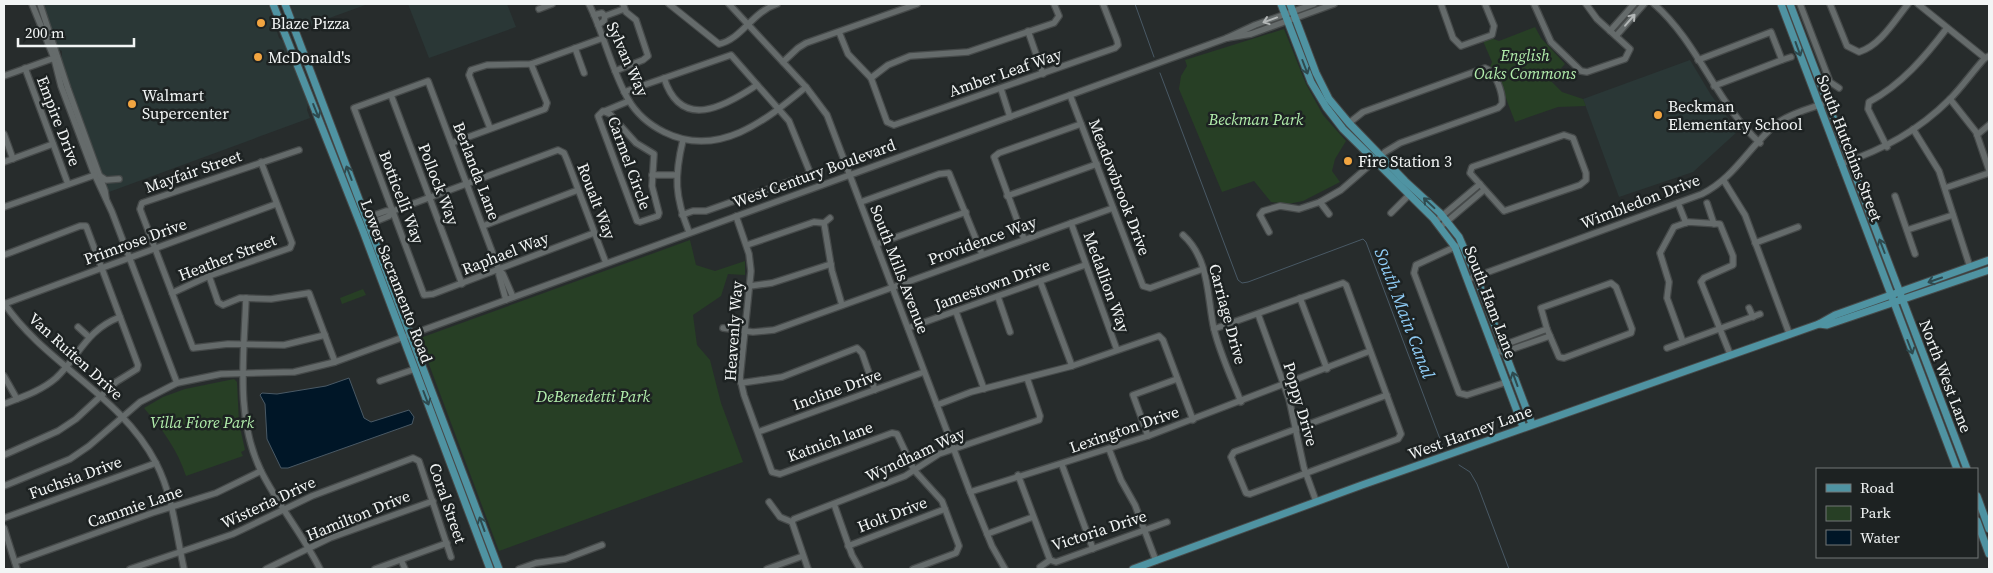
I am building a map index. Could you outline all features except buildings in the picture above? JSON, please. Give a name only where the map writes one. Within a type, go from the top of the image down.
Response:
[{"type":"main road","name":"Lower Sacramento Road","points":[[273,4],[279,30],[406,335],[499,569]]},
{"type":"main road","name":"Lower Sacramento Road","points":[[285,4],[367,221],[406,335],[415,368],[490,569]]},
{"type":"main road","name":"South Ham Lane","points":[[1281,4],[1290,16],[1322,87],[1408,196],[1441,221]]},
{"type":"main road","name":"South Ham Lane","points":[[1290,4],[1290,16],[1311,82],[1337,122],[1378,158],[1441,221],[1459,245],[1476,276],[1532,424]]},
{"type":"main road","name":"South Hutchins Street","points":[[1781,4],[1892,298]]},
{"type":"main road","name":"South Hutchins Street","points":[[1790,4],[1900,295]]},
{"type":"main road","name":"South Ham Lane","points":[[1459,245],[1469,279],[1523,427]]},
{"type":"main road","points":[[1900,295],[1989,260]]},
{"type":"main road","points":[[1900,295],[1989,270]]},
{"type":"main road","name":"West Harney Lane","points":[[1133,569],[1316,501],[1789,333],[1819,324],[1827,325],[1900,295]]},
{"type":"main road","name":"North West Lane","points":[[1900,295],[1966,468]]},
{"type":"main road","name":"North West Lane","points":[[1892,298],[1957,468]]},
{"type":"main road","points":[[1978,499],[1989,529]]},
{"type":"main road","points":[[1978,524],[1989,554]]},
{"type":"street","points":[[32,4],[56,57]]},
{"type":"street","points":[[40,4],[56,57],[61,86],[106,194],[177,384]]},
{"type":"street","points":[[539,9],[552,4]]},
{"type":"street","name":"Sylvan Way","points":[[589,4],[615,71],[629,101],[658,129],[683,140],[709,142],[728,138],[750,128],[806,88]]},
{"type":"street","points":[[669,4],[718,43],[732,39],[762,11],[777,4]]},
{"type":"street","name":"South Mills Avenue","points":[[728,4],[806,88],[827,115],[970,492],[987,534],[1005,569]]},
{"type":"street","points":[[782,62],[798,48],[917,4]]},
{"type":"street","points":[[839,32],[848,54],[871,78],[888,65],[910,56],[931,53],[962,54],[1050,24],[1059,19],[1054,4]]},
{"type":"street","name":"Amber Leaf Way","points":[[871,78],[888,123],[894,126],[1117,46],[1117,40],[1103,4]]},
{"type":"street","name":"West Century Boulevard","points":[[4,486],[70,458],[89,446],[121,417],[149,397],[177,384],[209,375],[294,372],[335,362],[1227,38],[1232,39],[1290,16],[1314,4]]},
{"type":"street","name":"West Century Boulevard","points":[[1290,16],[1334,4]]},
{"type":"street","points":[[1440,4],[1453,38],[1461,46],[1492,35],[1494,26],[1485,4]]},
{"type":"street","points":[[1534,4],[1552,42],[1583,72],[1625,59],[1632,54],[1629,48],[1597,19],[1586,4]]},
{"type":"street","points":[[1610,31],[1634,4]]},
{"type":"street","points":[[1616,36],[1644,4]]},
{"type":"street","points":[[1654,4],[1672,21],[1734,116],[1760,142]]},
{"type":"street","points":[[1800,4],[1830,82],[1839,88]]},
{"type":"street","points":[[1830,4],[1847,46],[1859,52],[1869,48],[1878,40],[1908,4]]},
{"type":"street","points":[[1841,164],[1887,147],[1913,129],[1950,99],[1987,57],[1918,4]]},
{"type":"street","points":[[605,16],[624,6],[636,20],[648,56],[643,60],[615,71]]},
{"type":"street","points":[[594,15],[602,13],[605,16]]},
{"type":"street","points":[[598,25],[604,22],[605,16]]},
{"type":"street","points":[[1887,147],[1868,109],[1869,102],[1883,95],[1908,74],[1947,28]]},
{"type":"street","points":[[1028,32],[1043,74]]},
{"type":"street","points":[[1698,60],[1771,32],[1782,60]]},
{"type":"street","points":[[490,128],[470,72],[487,65],[531,64],[603,38]]},
{"type":"street","points":[[575,48],[584,73]]},
{"type":"street","points":[[624,92],[731,55],[792,125],[809,170],[808,175],[706,211],[693,211],[682,215]]},
{"type":"street","points":[[4,76],[56,57]]},
{"type":"street","points":[[1714,86],[1791,57]]},
{"type":"street","points":[[452,143],[547,106],[531,64]]},
{"type":"street","name":"Empire Drive","points":[[25,68],[68,184]]},
{"type":"street","points":[[1269,232],[1260,215],[1264,211],[1280,206],[1299,209],[1320,202],[1341,190],[1378,158],[1400,143],[1500,107],[1502,99],[1492,71],[1485,68],[1363,112],[1350,123]]},
{"type":"street","points":[[664,78],[670,94],[681,105],[703,110],[730,103],[757,85]]},
{"type":"street","name":"Berlanda Lane","points":[[391,95],[428,81],[499,270],[503,274],[513,297]]},
{"type":"street","points":[[1000,89],[1010,117]]},
{"type":"street","name":"Botticelli Way","points":[[391,95],[354,108],[424,295]]},
{"type":"street","name":"Pollock Way","points":[[391,95],[462,284]]},
{"type":"street","name":"Meadowbrook Drive","points":[[1070,95],[1143,286],[1146,288],[1203,269]]},
{"type":"street","points":[[1945,188],[1989,172],[1978,135],[1971,123],[1950,99]]},
{"type":"street","points":[[605,111],[629,101]]},
{"type":"street","name":"Wimbledon Drive","points":[[1469,279],[1702,194],[1724,182],[1760,142],[1785,118],[1827,103]]},
{"type":"street","name":"Carmel Circle","points":[[605,111],[636,143],[654,154],[653,195],[659,213],[658,216],[638,222],[598,116],[599,113],[605,111]]},
{"type":"street","points":[[1024,239],[994,160],[996,155],[1081,124]]},
{"type":"street","points":[[1978,135],[1989,125]]},
{"type":"street","points":[[1913,129],[1933,161],[1945,188],[1970,267]]},
{"type":"street","points":[[4,134],[13,159]]},
{"type":"street","points":[[1569,135],[1573,138],[1587,176],[1586,180],[1580,185],[1507,211],[1502,210],[1482,187],[1467,169],[1569,135]]},
{"type":"street","points":[[683,140],[676,175],[678,202],[690,232]]},
{"type":"street","points":[[4,162],[53,144]]},
{"type":"street","name":"Mayfair Street","points":[[156,248],[140,209],[142,203],[299,150]]},
{"type":"street","name":"Roualt Way","points":[[467,184],[554,150],[561,151],[567,160],[606,263]]},
{"type":"street","points":[[261,162],[276,204]]},
{"type":"street","points":[[1007,196],[1096,164]]},
{"type":"street","points":[[4,207],[97,174]]},
{"type":"street","points":[[97,174],[106,180],[119,179],[107,183],[106,194]]},
{"type":"street","points":[[861,202],[940,174],[951,174],[982,254]]},
{"type":"street","name":"Carmel Circle","points":[[652,175],[676,175]]},
{"type":"street","points":[[1724,182],[1739,203],[1789,333]]},
{"type":"street","points":[[367,221],[389,216],[393,211],[467,184]]},
{"type":"street","points":[[1441,221],[1482,187]]},
{"type":"street","points":[[483,226],[578,190]]},
{"type":"street","points":[[1391,212],[1408,196]]},
{"type":"street","points":[[1895,196],[1915,254]]},
{"type":"street","points":[[1320,202],[1329,214]]},
{"type":"street","points":[[1678,202],[1686,222]]},
{"type":"street","points":[[1707,203],[1714,224]]},
{"type":"street","name":"Heather Street","points":[[172,292],[209,276],[291,246],[276,204]]},
{"type":"street","name":"Primrose Drive","points":[[4,303],[276,204]]},
{"type":"street","name":"Providence Way","points":[[723,328],[747,331],[774,330],[1113,208]]},
{"type":"street","points":[[877,244],[966,212]]},
{"type":"street","points":[[1907,230],[1953,215]]},
{"type":"street","name":"Heavenly Way","points":[[736,216],[747,245],[751,263],[747,331],[742,358],[741,383],[772,472],[776,474]]},
{"type":"street","points":[[824,224],[830,218]]},
{"type":"street","points":[[747,245],[814,222],[824,224]]},
{"type":"street","points":[[1683,342],[1667,298],[1669,282],[1660,253],[1674,227],[1686,222],[1720,224],[1733,256],[1733,264],[1704,278],[1701,282],[1730,354]]},
{"type":"street","name":"Medallion Way","points":[[1071,223],[1117,350]]},
{"type":"street","points":[[824,224],[831,264],[842,305]]},
{"type":"street","points":[[4,255],[80,226],[86,226],[138,368],[116,382],[58,431],[4,455]]},
{"type":"street","points":[[1755,243],[1798,228]]},
{"type":"street","name":"Raphael Way","points":[[424,295],[433,294],[462,284],[594,233]]},
{"type":"street","name":"Carriage Drive","points":[[1183,236],[1190,243],[1209,286],[1214,329],[1241,402]]},
{"type":"street","points":[[1459,245],[1416,265],[1413,270],[1459,393],[1466,395],[1507,382]]},
{"type":"street","points":[[156,248],[193,348],[244,344],[293,344],[325,335]]},
{"type":"street","points":[[750,286],[772,284],[814,268],[831,264]]},
{"type":"street","name":"Jamestown Drive","points":[[908,328],[1085,265]]},
{"type":"street","name":"Berlanda Lane","points":[[499,270],[498,275],[506,300]]},
{"type":"street","points":[[209,276],[220,304],[246,298],[276,299],[309,293],[335,362]]},
{"type":"street","points":[[1040,281],[1072,366]]},
{"type":"street","points":[[1214,329],[1343,283],[1387,395],[1401,437],[1250,494],[1244,491],[1232,457],[1234,452],[1387,395]]},
{"type":"street","points":[[1611,283],[1616,287],[1632,329],[1628,335],[1562,358],[1557,356],[1550,336],[1541,310],[1542,306],[1611,283]]},
{"type":"street","points":[[998,297],[1010,332]]},
{"type":"street","points":[[246,298],[243,373],[247,434],[261,471],[320,569]]},
{"type":"street","points":[[1300,298],[1327,369]]},
{"type":"street","name":"Van Ruiten Drive","points":[[4,303],[21,327],[101,396],[143,442],[156,463],[172,507],[184,569]]},
{"type":"street","points":[[1750,308],[1753,317]]},
{"type":"street","points":[[956,312],[984,389]]},
{"type":"street","name":"Poppy Drive","points":[[1258,314],[1284,385],[1297,429],[1306,473],[1316,501]]},
{"type":"street","points":[[1667,348],[1760,314]]},
{"type":"street","points":[[4,404],[47,385],[66,366],[89,337],[100,327],[120,318]]},
{"type":"street","points":[[78,327],[89,337]]},
{"type":"street","points":[[1496,351],[1547,329]]},
{"type":"street","points":[[937,405],[984,389],[1072,366],[1159,336],[1163,340],[1193,420]]},
{"type":"street","points":[[1503,348],[1550,336]]},
{"type":"street","points":[[741,383],[782,377],[857,348],[860,350],[875,390]]},
{"type":"street","name":"Lexington Drive","points":[[970,492],[1018,475],[1062,465],[1148,436],[1241,402],[1370,351]]},
{"type":"street","points":[[380,381],[415,368]]},
{"type":"street","name":"Incline Drive","points":[[758,432],[924,372]]},
{"type":"street","points":[[4,376],[17,399]]},
{"type":"street","name":"Wyndham Way","points":[[792,522],[794,519],[896,480],[929,459],[1039,420],[1040,416],[1027,378]]},
{"type":"street","points":[[1148,436],[1133,396],[1177,379]]},
{"type":"street","name":"Katnich lane","points":[[776,474],[892,434],[899,436],[914,470]]},
{"type":"street","points":[[1109,449],[1156,561]]},
{"type":"street","name":"Coral Street","points":[[417,459],[451,557]]},
{"type":"street","name":"Wisteria Drive","points":[[130,569],[233,534],[312,496],[408,460],[417,459]]},
{"type":"street","name":"Fuchsia Drive","points":[[4,518],[156,463]]},
{"type":"street","points":[[1062,465],[1093,549]]},
{"type":"street","points":[[913,569],[959,550],[945,509],[936,493],[914,470]]},
{"type":"street","name":"Cammie Lane","points":[[15,562],[216,493],[261,471]]},
{"type":"street","points":[[1018,475],[1050,560]]},
{"type":"street","name":"Hamilton Drive","points":[[266,569],[330,538],[432,501]]},
{"type":"street","points":[[769,502],[780,517],[792,522],[808,569]]},
{"type":"street","points":[[834,504],[848,546],[860,569]]},
{"type":"street","name":"Holt Drive","points":[[848,546],[945,509]]},
{"type":"street","points":[[987,534],[1033,516]]},
{"type":"street","name":"Victoria Drive","points":[[1040,567],[1050,560],[1056,562],[1167,522]]},
{"type":"street","points":[[4,528],[17,569]]},
{"type":"street","points":[[375,569],[447,543]]},
{"type":"street","points":[[519,569],[536,563],[564,559],[602,545]]},
{"type":"street","points":[[767,569],[803,556]]},
{"type":"street","points":[[401,560],[405,569]]},
{"type":"street","points":[[932,562],[935,569]]},
{"type":"shaded area","points":[[43,4],[268,4],[279,38],[284,42],[308,103],[307,110],[310,118],[109,192],[106,186],[108,184],[103,177],[72,95],[62,62],[62,51],[58,49]]},
{"type":"shaded area","points":[[290,4],[368,4],[299,29]]},
{"type":"shaded area","points":[[408,4],[507,4],[516,27],[429,58]]},
{"type":"shaded area","name":"Beckman Elementary School","points":[[1690,60],[1711,95],[1738,131],[1693,172],[1619,197],[1583,99]]},
{"type":"green space","name":"English Oaks Commons","points":[[1535,27],[1541,38],[1565,64],[1550,80],[1562,92],[1583,99],[1586,106],[1558,107],[1515,122],[1496,72],[1490,67],[1492,62],[1483,41],[1491,38],[1499,41]]},
{"type":"green space","name":"Beckman Park","points":[[1284,29],[1306,84],[1323,115],[1346,141],[1335,159],[1332,171],[1340,182],[1303,201],[1288,204],[1271,202],[1254,181],[1222,192],[1179,89],[1181,76],[1187,66],[1185,60]]},
{"type":"green space","name":"DeBenedetti Park","points":[[690,240],[696,265],[715,271],[745,261],[745,275],[728,274],[721,296],[693,315],[697,345],[710,360],[721,403],[743,462],[499,551],[421,343],[423,337]]},
{"type":"green space","points":[[363,289],[366,295],[342,304],[340,298]]},
{"type":"green space","name":"Villa Fiore Park","points":[[234,379],[237,382],[239,423],[245,450],[241,452],[243,456],[186,476],[169,440],[144,408],[163,397],[185,389]]},
{"type":"water","points":[[349,378],[364,418],[371,422],[409,410],[414,417],[412,424],[288,468],[281,468],[267,439],[265,404],[260,395],[262,393],[277,394],[326,386]]},
{"type":"waterway","name":"South Main Canal","points":[[1135,4],[1154,57]]},
{"type":"waterway","name":"South Main Canal","points":[[1160,73],[1238,280],[1242,283],[1248,282],[1363,239],[1366,242],[1443,447]]},
{"type":"waterway","name":"South Main Canal","points":[[1459,465],[1470,472],[1477,484],[1509,569]]},
{"type":"place","name":"Blaze Pizza","points":[[261,23]]},
{"type":"place","name":"McDonald's","points":[[258,57]]},
{"type":"place","name":"Walmart Supercenter","points":[[132,104]]},
{"type":"place","name":"Beckman Elementary School","points":[[1658,115]]},
{"type":"place","name":"Fire Station 3","points":[[1348,161]]}]
